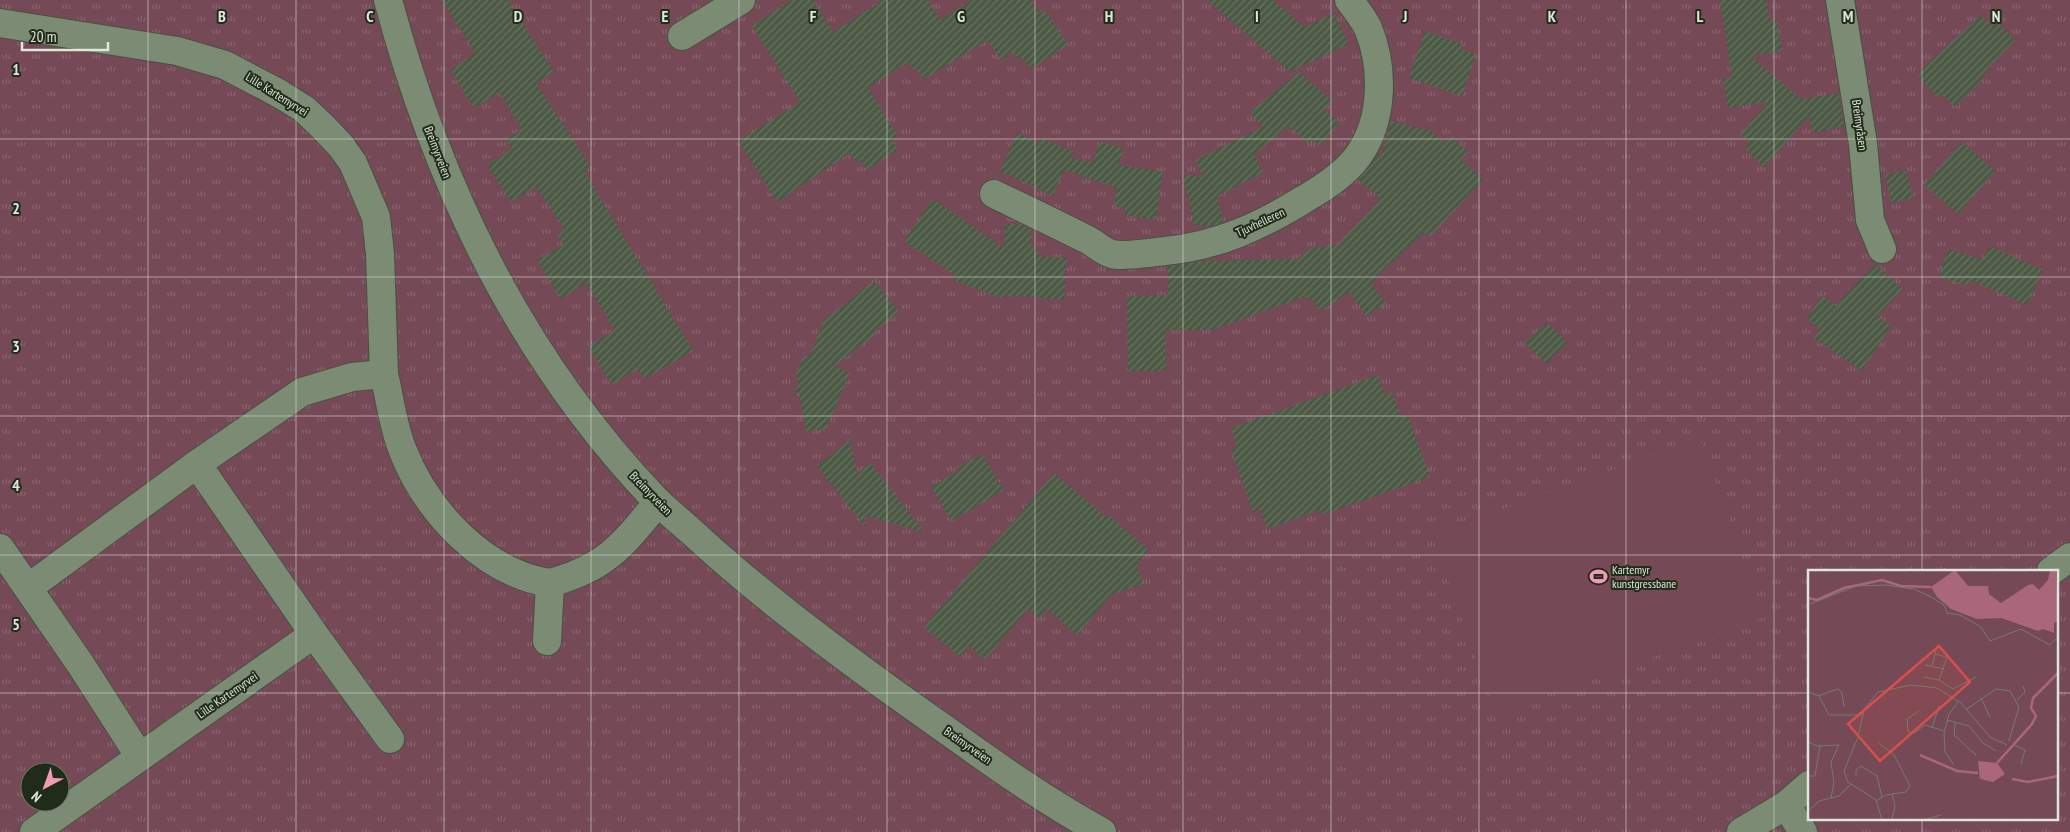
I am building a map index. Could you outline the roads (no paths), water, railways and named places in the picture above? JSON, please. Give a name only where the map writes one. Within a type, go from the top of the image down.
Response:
[{"type":"street","name":"Breimyrveien","points":[[388,0],[399,41],[432,142],[462,213],[506,299],[533,343],[591,424],[658,502],[725,562],[806,630],[960,740],[1059,807],[1102,832]]},
{"type":"street","points":[[682,36],[741,0]]},
{"type":"street","name":"Tjuvhelleren","points":[[994,194],[1047,218],[1112,254],[1178,250],[1245,232],[1269,221],[1324,187],[1344,172],[1359,155],[1369,135],[1377,109],[1378,62],[1367,26],[1349,0]]},
{"type":"street","name":"Breimyråsen","points":[[1840,0],[1863,144],[1870,220],[1882,249]]},
{"type":"street","name":"Lille Kartemyrvei","points":[[0,23],[177,51],[225,65],[304,109],[341,146],[353,164],[376,218],[380,254],[384,374],[401,445],[416,477],[432,503],[456,530],[492,561],[526,578],[550,583],[582,573],[603,560],[630,536],[658,502]]},
{"type":"street","points":[[28,588],[197,464],[302,392],[352,377],[384,374]]},
{"type":"street","points":[[197,464],[314,634],[390,738]]},
{"type":"street","points":[[0,548],[81,665],[140,757]]},
{"type":"street","points":[[2053,570],[2070,558]]},
{"type":"street","points":[[547,641],[550,583]]},
{"type":"street","name":"Lille Kartemyrvei","points":[[34,832],[314,634]]},
{"type":"street","points":[[1741,832],[1786,805],[1808,786]]},
{"type":"street","points":[[1786,805],[1803,832]]},
{"type":"place","name":"Kartemyr kunstgressbane","points":[[1598,576]]}]
